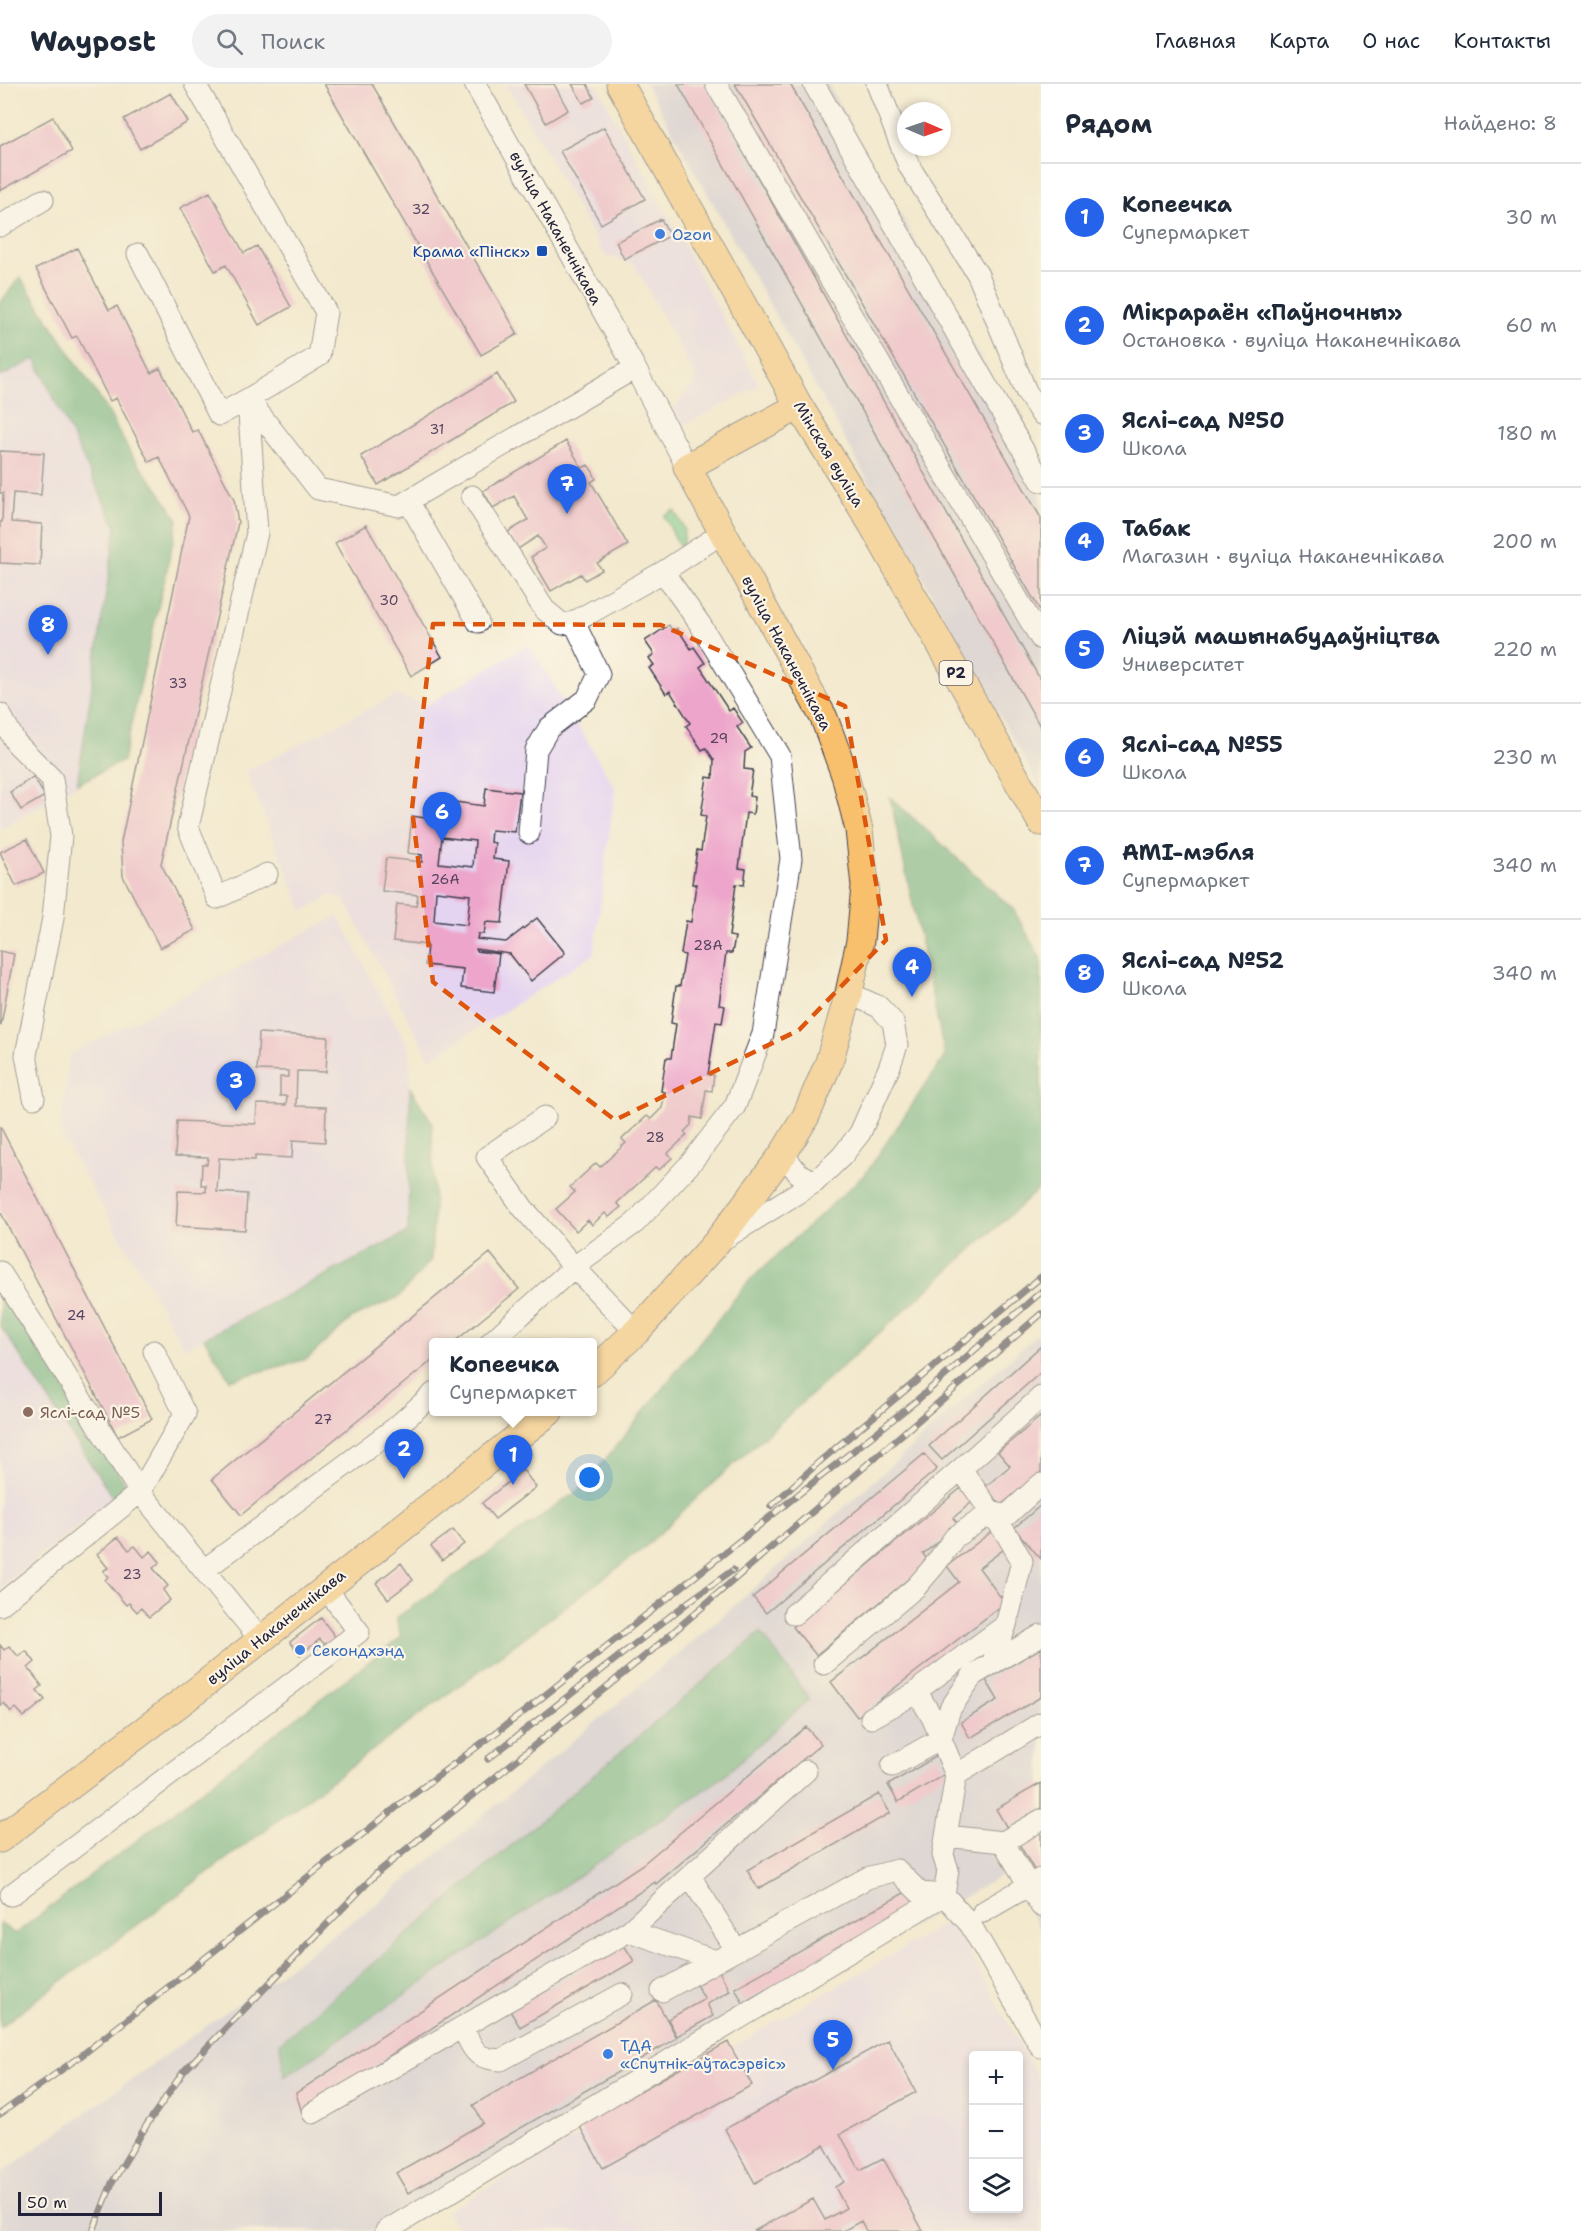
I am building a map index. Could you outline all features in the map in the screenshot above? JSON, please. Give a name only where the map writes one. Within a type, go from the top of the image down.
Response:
[{"type":"main road","name":"Мінская вуліца","points":[[620,84],[799,406],[872,524],[1041,822]]},
{"type":"main road","points":[[687,467],[799,406]]},
{"type":"main road","name":"вуліца Наканечнікава","points":[[597,1368],[636,1332],[716,1243],[783,1154],[806,1116],[829,1062],[849,993],[860,941],[865,886],[859,830],[845,775],[825,718],[687,467]]},
{"type":"main road","name":"вуліца Наканечнікава","points":[[0,1839],[544,1416]]},
{"type":"street","points":[[138,254],[219,415],[319,356],[326,312],[195,84]]},
{"type":"street","name":"вуліца Наканечнікава","points":[[476,84],[635,368],[687,467]]},
{"type":"street","points":[[716,84],[1041,639]]},
{"type":"street","points":[[814,84],[1041,481]]},
{"type":"street","points":[[877,84],[909,166],[978,275],[1026,391],[1041,414]]},
{"type":"street","points":[[0,226],[43,200]]},
{"type":"street","points":[[248,399],[318,489],[399,506],[635,368]]},
{"type":"street","points":[[248,399],[257,533],[188,826],[217,898],[267,874]]},
{"type":"street","points":[[472,496],[544,609],[562,624],[574,622],[663,572],[722,533]]},
{"type":"street","points":[[408,501],[478,622]]},
{"type":"street","points":[[495,1338],[574,1268],[635,1223],[690,1164],[735,1106],[763,1034],[791,859],[780,756],[700,624],[663,572]]},
{"type":"street","points":[[529,833],[536,750],[549,728],[587,699],[599,674],[574,622]]},
{"type":"street","points":[[0,714],[16,743],[52,779],[61,836],[53,918],[26,1056],[34,1098]]},
{"type":"street","points":[[716,1243],[815,1182],[842,1156],[860,1133],[897,1045],[893,1022],[879,1007],[849,993]]},
{"type":"street","points":[[545,1117],[487,1157],[523,1208],[574,1268],[636,1332]]},
{"type":"street","points":[[783,1154],[798,1173],[815,1182]]},
{"type":"street","points":[[0,1272],[140,1492],[260,1639]]},
{"type":"street","points":[[0,1605],[140,1492],[185,1414],[154,1350]]},
{"type":"street","points":[[204,1570],[395,1428],[429,1397]]},
{"type":"street","points":[[794,1614],[1041,1397]]},
{"type":"street","points":[[961,1469],[992,1512],[1022,1561],[1006,1625],[992,1664]]},
{"type":"street","points":[[824,1664],[916,1587],[955,1537],[992,1512],[1006,1516],[1041,1484]]},
{"type":"street","points":[[11,1895],[359,1632],[325,1587]]},
{"type":"street","points":[[871,1718],[916,1692],[1006,1625]]},
{"type":"street","points":[[892,1766],[941,1739],[950,1709],[974,1676],[1041,1635]]},
{"type":"street","points":[[386,2231],[944,1895],[948,1870],[942,1856],[956,1775],[933,1719],[916,1692]]},
{"type":"street","points":[[956,1775],[1041,1723]]},
{"type":"street","points":[[313,2113],[629,1931],[806,1771]]},
{"type":"street","points":[[946,1836],[1003,1842],[1041,1820]]},
{"type":"street","points":[[1003,1842],[1035,1882],[1041,1906]]},
{"type":"street","points":[[662,1991],[867,1878],[897,1870],[920,1893],[944,1895],[976,1918],[1041,2047]]},
{"type":"street","points":[[690,1876],[736,1950]]},
{"type":"street","points":[[976,1918],[1035,1882]]},
{"type":"street","points":[[629,1931],[716,1961]]},
{"type":"street","points":[[462,2027],[478,2055],[483,2058],[501,2060],[622,1994]]},
{"type":"highlighted area","points":[[433,624],[661,625],[845,706],[886,940],[799,1030],[615,1120],[433,982],[412,809]]},
{"type":"shaded area","points":[[506,84],[596,84],[759,385],[680,428],[674,408],[697,379],[634,264],[605,255]]},
{"type":"shaded area","points":[[646,84],[828,84],[1041,467],[1041,789]]},
{"type":"shaded area","points":[[35,359],[116,527],[77,784],[0,829],[0,377]]},
{"type":"shaded area","points":[[529,644],[615,788],[594,954],[430,1059],[344,899],[332,895],[303,911],[246,771],[397,695],[427,705]]},
{"type":"shaded area","points":[[338,916],[410,1050],[408,1232],[185,1348],[60,1133],[70,1054]]},
{"type":"shaded area","name":"Яслі-сад №5","points":[[0,1325],[113,1498],[0,1589]]},
{"type":"shaded area","points":[[1041,1331],[1041,1930],[1006,1873],[374,2231],[0,2231],[0,2174],[378,1903],[715,1623]]},
{"type":"shaded area","points":[[952,1920],[1041,2084],[1041,2231],[459,2231],[446,2212]]},
{"type":"green space","points":[[20,277],[106,408],[132,456],[158,489],[178,520],[123,761],[77,784],[116,527],[35,359],[0,377],[0,303]]},
{"type":"green space","points":[[674,510],[684,528],[683,545],[680,547],[664,516]]},
{"type":"green space","points":[[890,797],[1013,909],[1041,959],[1041,1187],[643,1549],[0,2027],[0,1923],[15,1934],[401,1637],[396,1618],[583,1487],[748,1282],[866,1173],[945,1056]]},
{"type":"green space","points":[[410,1088],[432,1122],[434,1206],[431,1260],[399,1297],[352,1318],[307,1359],[230,1380],[204,1338],[408,1232]]},
{"type":"green space","points":[[0,1288],[129,1490],[113,1498],[0,1325]]},
{"type":"green space","points":[[761,1632],[809,1699],[720,1779],[284,2077],[280,2043]]},
{"type":"building","points":[[324,84],[372,84],[518,334],[481,355]]},
{"type":"building","points":[[524,84],[554,84],[568,110],[546,123]]},
{"type":"building","points":[[572,84],[587,84],[594,98],[583,103]]},
{"type":"building","points":[[678,84],[705,84],[1041,681],[1041,728]]},
{"type":"building","points":[[735,84],[790,84],[1041,518],[1041,612]]},
{"type":"building","points":[[171,93],[188,122],[140,149],[124,119]]},
{"type":"building","points":[[53,117],[72,151],[0,191],[0,146]]},
{"type":"building","points":[[604,127],[645,199],[601,224],[560,151]]},
{"type":"building","points":[[210,192],[244,253],[257,246],[291,307],[259,325],[226,265],[215,271],[180,208]]},
{"type":"building","points":[[661,219],[670,236],[624,259],[616,242]]},
{"type":"building","points":[[77,248],[109,310],[117,306],[151,373],[160,368],[192,432],[198,430],[234,500],[238,523],[161,864],[195,930],[160,948],[123,876],[121,842],[189,516],[159,457],[149,462],[116,398],[110,401],[77,336],[72,338],[36,269]]},
{"type":"building","points":[[497,374],[514,402],[378,485],[361,456]]},
{"type":"building","points":[[566,441],[582,468],[588,465],[593,472],[596,479],[591,482],[628,545],[597,563],[602,570],[585,580],[581,574],[551,591],[531,557],[546,548],[538,536],[518,549],[508,532],[528,520],[514,496],[493,508],[483,491]]},
{"type":"building","points":[[0,451],[44,453],[41,495],[13,493],[11,522],[42,524],[40,565],[0,563],[3,493],[0,493]]},
{"type":"building","points":[[366,525],[442,657],[411,676],[335,543]]},
{"type":"building","points":[[669,625],[672,631],[677,628],[691,649],[694,647],[705,663],[700,667],[729,711],[733,708],[743,723],[737,727],[751,748],[745,752],[744,769],[753,770],[749,796],[755,797],[753,814],[746,813],[739,868],[746,869],[744,885],[736,884],[729,936],[735,937],[732,953],[726,953],[719,1005],[725,1006],[722,1023],[716,1022],[708,1075],[714,1075],[712,1091],[706,1090],[702,1119],[692,1117],[691,1125],[684,1132],[687,1135],[668,1153],[672,1158],[659,1170],[656,1167],[617,1203],[621,1207],[609,1217],[605,1213],[592,1225],[588,1220],[576,1231],[556,1209],[575,1192],[570,1187],[596,1163],[600,1167],[626,1143],[622,1139],[647,1116],[651,1119],[662,1108],[665,1092],[661,1091],[666,1058],[671,1058],[676,1024],[671,1023],[676,986],[680,986],[685,955],[681,954],[686,921],[691,922],[696,884],[692,884],[697,850],[701,851],[706,816],[701,815],[707,777],[713,778],[714,760],[706,748],[702,750],[686,726],[690,723],[670,691],[666,694],[649,668],[654,665],[649,658],[654,654],[645,641]]},
{"type":"building","points":[[33,777],[45,796],[21,810],[10,792]]},
{"type":"building","points":[[486,788],[520,792],[515,832],[491,830],[490,842],[495,843],[493,859],[509,861],[502,923],[486,922],[484,934],[478,934],[477,939],[506,942],[537,918],[565,953],[531,981],[510,954],[476,949],[476,951],[499,954],[494,992],[461,988],[463,969],[425,965],[427,945],[393,941],[397,904],[416,906],[418,895],[382,891],[386,858],[422,862],[422,855],[408,853],[412,816],[446,821],[448,801],[484,806]],"holes":[[[442,837],[475,841],[473,867],[439,863]],[[436,891],[470,895],[467,925],[434,921]]]},
{"type":"building","points":[[27,839],[44,873],[16,886],[0,852]]},
{"type":"building","points":[[0,951],[14,954],[1,1025],[0,1025]]},
{"type":"building","points":[[259,1033],[328,1037],[326,1072],[297,1071],[296,1106],[326,1107],[325,1142],[293,1140],[292,1158],[255,1156],[255,1160],[219,1158],[217,1192],[247,1194],[245,1230],[176,1226],[178,1191],[206,1192],[206,1185],[201,1185],[202,1164],[207,1164],[208,1157],[175,1156],[177,1121],[256,1124],[257,1104],[286,1105],[287,1096],[280,1096],[280,1077],[288,1077],[288,1071],[257,1070]]},
{"type":"building","points":[[0,1126],[152,1419],[118,1437],[0,1211]]},
{"type":"building","points":[[490,1253],[519,1289],[459,1338],[429,1338],[429,1363],[241,1515],[212,1479]]},
{"type":"building","points":[[1041,1346],[1041,1372],[942,1460],[929,1446]]},
{"type":"building","points":[[1041,1416],[1041,1472],[1001,1505],[985,1487],[1010,1466],[998,1452]]},
{"type":"building","points":[[924,1454],[937,1469],[766,1613],[753,1597]]},
{"type":"building","points":[[523,1470],[536,1487],[495,1519],[482,1503]]},
{"type":"building","points":[[961,1488],[972,1502],[953,1518],[959,1525],[923,1554],[929,1562],[816,1655],[793,1627]]},
{"type":"building","points":[[1041,1505],[1041,1559],[1014,1528]]},
{"type":"building","points":[[995,1529],[1008,1546],[979,1568],[1005,1603],[857,1717],[831,1682],[959,1582],[947,1566]]},
{"type":"building","points":[[453,1530],[464,1544],[442,1560],[431,1546]]},
{"type":"building","points":[[118,1537],[129,1550],[135,1546],[144,1557],[151,1551],[160,1562],[153,1568],[168,1586],[163,1590],[170,1600],[149,1617],[141,1608],[137,1612],[129,1603],[126,1605],[105,1580],[108,1577],[103,1571],[108,1568],[97,1554]]},
{"type":"building","points":[[401,1563],[413,1580],[388,1599],[376,1583]]},
{"type":"building","points":[[321,1618],[337,1639],[327,1647],[320,1639],[300,1655],[290,1642]]},
{"type":"building","points":[[0,1645],[4,1650],[9,1646],[19,1657],[26,1651],[35,1662],[28,1668],[42,1686],[37,1690],[45,1700],[24,1717],[16,1708],[11,1712],[4,1703],[1,1706],[0,1704]]},
{"type":"building","points":[[1041,1648],[1041,1697],[970,1738],[961,1722],[998,1700],[986,1680]]},
{"type":"building","points":[[806,1727],[821,1744],[656,1884],[655,1882],[302,2113],[296,2093],[643,1864]]},
{"type":"building","points":[[937,1756],[947,1773],[898,1802],[888,1785]]},
{"type":"building","points":[[1041,1783],[1041,1808],[1007,1828],[996,1809]]},
{"type":"building","points":[[879,1794],[890,1813],[758,1889],[747,1870]]},
{"type":"building","points":[[1041,1831],[1041,1873],[1037,1875],[1019,1844]]},
{"type":"building","points":[[911,1889],[920,1903],[743,2003],[735,1988]]},
{"type":"building","points":[[624,1945],[634,1961],[520,2027],[510,2011]]},
{"type":"building","points":[[719,1971],[730,1991],[707,2004],[713,2016],[677,2036],[668,2019],[705,1999],[696,1985]]},
{"type":"building","points":[[656,2000],[677,2038],[408,2193],[396,2173],[483,2123],[473,2105]]},
{"type":"building","points":[[888,2040],[916,2092],[840,2134],[860,2170],[883,2158],[923,2231],[866,2231],[861,2221],[843,2231],[754,2231],[813,2199],[825,2220],[846,2208],[835,2187],[844,2182],[824,2145],[755,2183],[725,2129]]},
{"type":"building","points":[[728,2042],[752,2085],[603,2168],[579,2125]]},
{"type":"railway","points":[[771,1506],[819,1462],[1041,1277]]},
{"type":"railway","points":[[0,2114],[82,2055],[407,1799],[525,1711],[916,1401],[1041,1292]]},
{"type":"railway","points":[[93,2231],[112,2183],[146,2126],[184,2071],[377,1873],[656,1647],[1041,1314]]},
{"type":"railway","points":[[488,1759],[691,1600],[733,1570]]},
{"type":"place","name":"Ozon","points":[[660,234]]},
{"type":"place","name":"Крама «Пінск»","points":[[542,251]]},
{"type":"place","name":"AMI-мэбля","points":[[567,514]]},
{"type":"place","name":"Яслі-сад №52","points":[[48,655]]},
{"type":"place","name":"Яслі-сад №55","points":[[442,842]]},
{"type":"place","name":"Табак","points":[[912,997]]},
{"type":"place","name":"Яслі-сад №50","points":[[236,1111]]},
{"type":"place","name":"Яслі-сад №5","points":[[28,1412]]},
{"type":"place","name":"Мікрараён «Паўночны»","points":[[404,1479]]},
{"type":"place","name":"Копеечка","points":[[513,1485]]},
{"type":"place","name":"Секондхэнд","points":[[300,1650]]},
{"type":"place","name":"ТДА «Спутнік-аўтасэрвіс»","points":[[608,2054]]},
{"type":"place","name":"Ліцэй машынабудаўніцтва","points":[[833,2070]]}]
